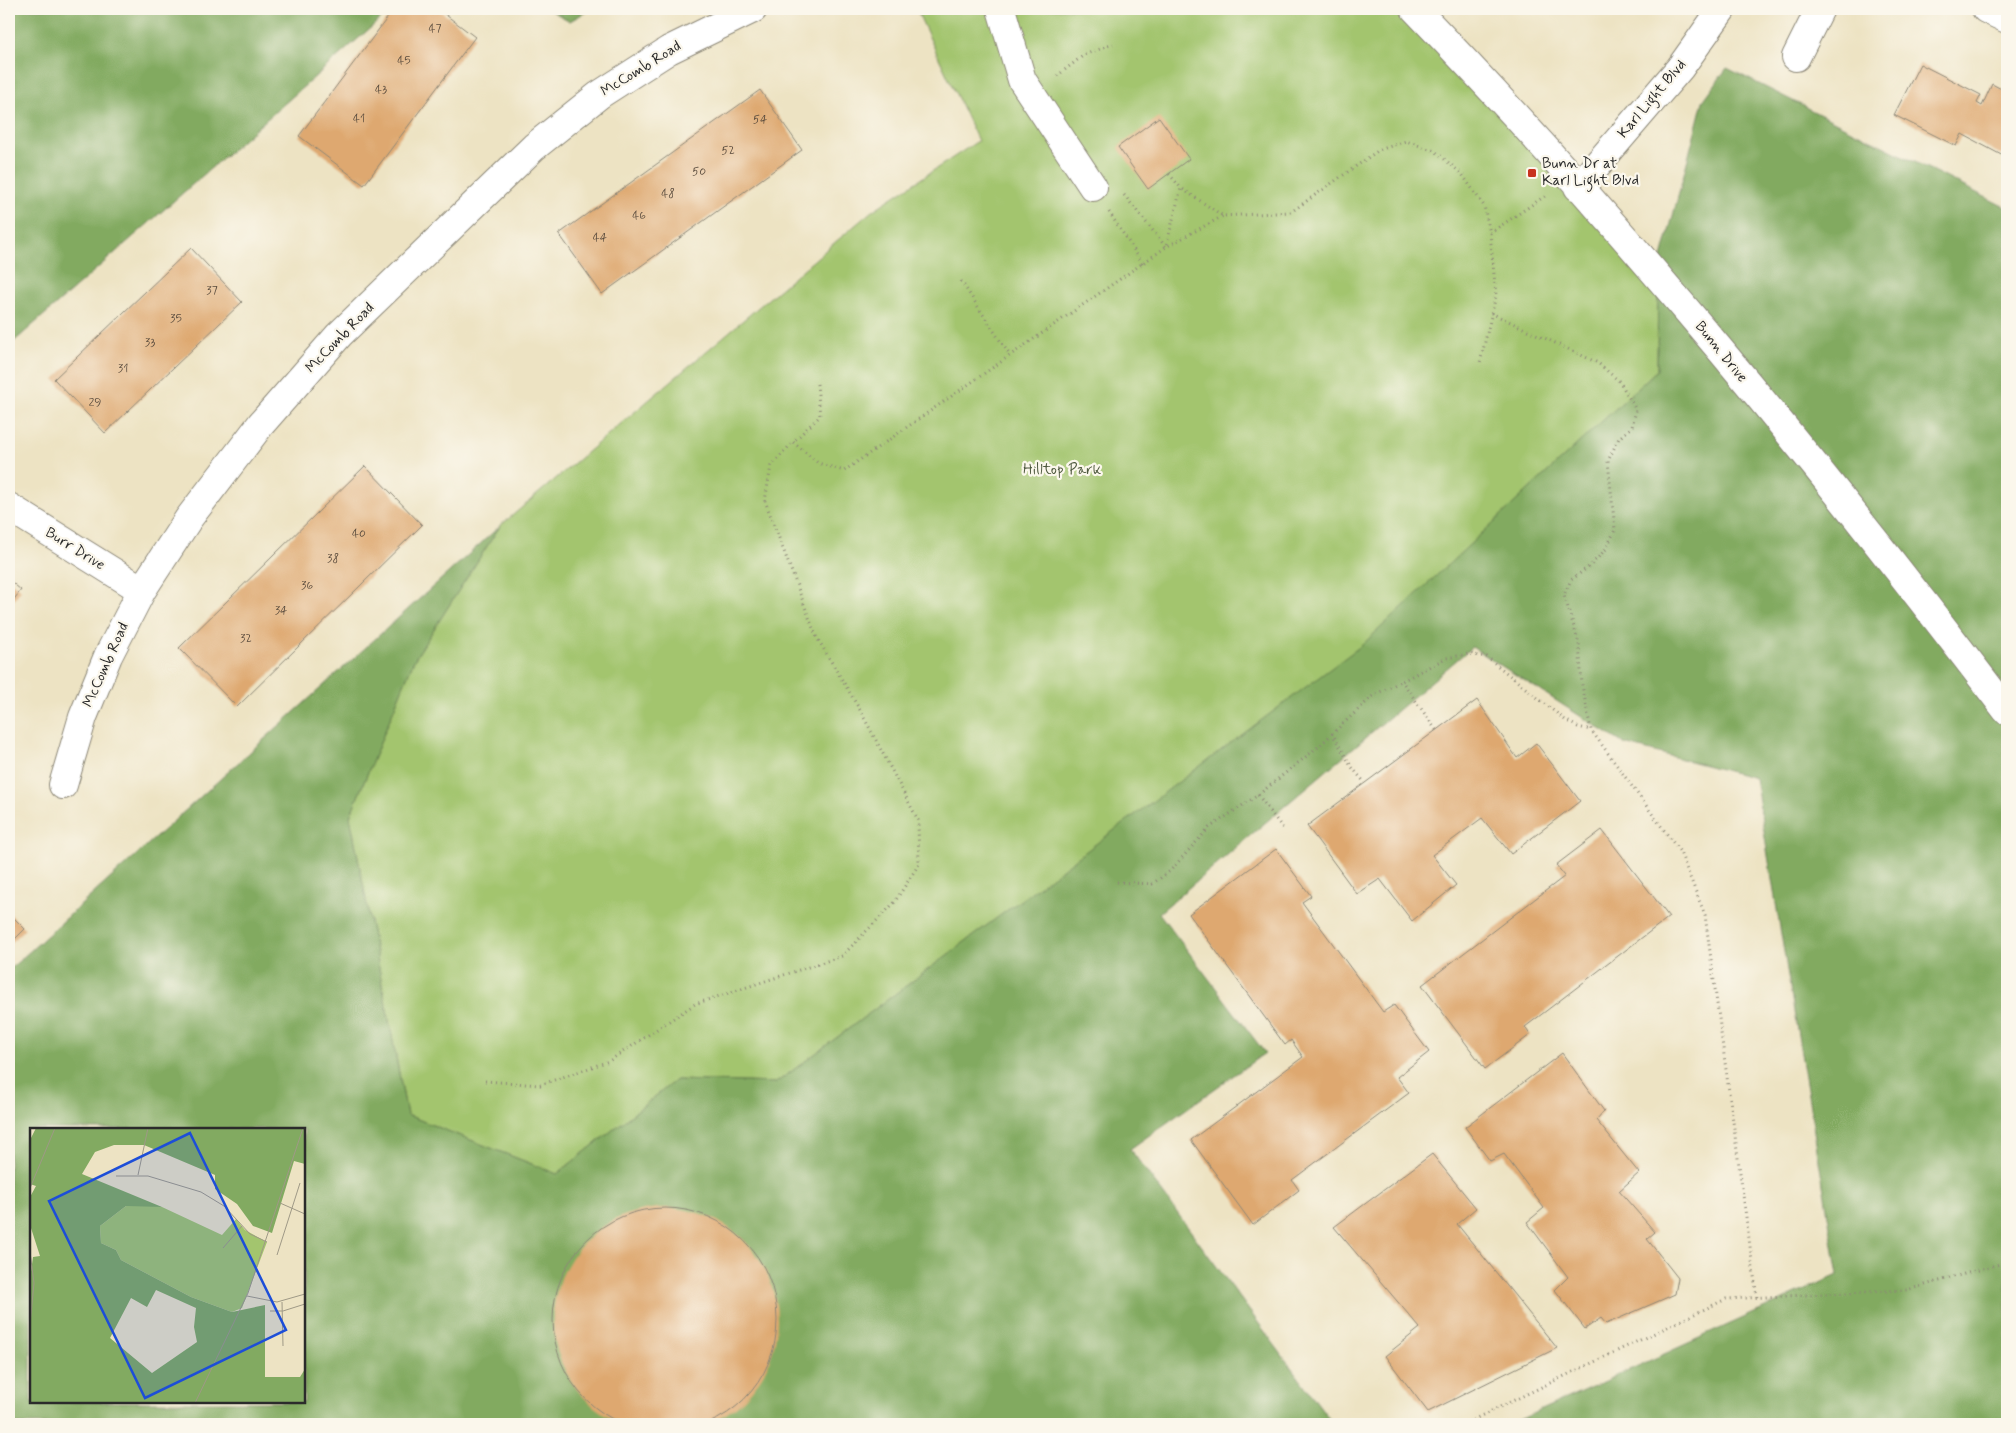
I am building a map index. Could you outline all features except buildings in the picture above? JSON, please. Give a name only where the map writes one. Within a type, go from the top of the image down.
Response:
[{"type":"street","name":"McComb Road","points":[[63,785],[83,717],[105,664],[142,590],[189,518],[261,424],[339,335],[534,147],[599,95],[669,50],[753,9]]},
{"type":"street","points":[[1001,9],[1022,80],[1093,187]]},
{"type":"street","name":"Bunn Drive","points":[[1415,9],[1578,187],[1676,298],[1832,488],[2007,711]]},
{"type":"street","name":"Karl Light Blvd","points":[[1578,187],[1680,68],[1722,9]]},
{"type":"street","points":[[1796,57],[1820,9]]},
{"type":"street","points":[[1986,9],[2007,19]]},
{"type":"street","name":"Burr Drive","points":[[9,507],[142,590]]},
{"type":"path","points":[[1056,76],[1084,55],[1113,44]]},
{"type":"path","points":[[793,442],[818,463],[844,471],[1009,354],[1166,247],[1223,216],[1291,212],[1379,150],[1406,140],[1435,151],[1462,174],[1484,206],[1490,233],[1496,295],[1480,363]]},
{"type":"path","points":[[1169,174],[1181,188],[1223,216]]},
{"type":"path","points":[[1093,187],[1143,264]]},
{"type":"path","points":[[1166,247],[1181,188]]},
{"type":"path","points":[[1490,233],[1548,194]]},
{"type":"path","points":[[961,281],[1009,354]]},
{"type":"path","points":[[1491,313],[1598,363],[1620,382],[1636,410],[1632,427],[1620,438],[1608,461],[1616,530],[1606,549],[1590,566],[1571,580],[1564,595],[1580,642],[1582,685],[1591,730],[1680,852],[1706,915],[1757,1298]]},
{"type":"path","points":[[485,1081],[540,1086],[609,1061],[695,1004],[842,956],[894,903],[919,864],[918,820],[860,710],[816,636],[765,501],[771,466],[820,416],[817,384]]},
{"type":"path","points":[[1117,882],[1152,884],[1170,871],[1209,828],[1258,795],[1374,695],[1446,658],[1469,654],[1487,657],[1565,720],[1578,727],[1591,730]]},
{"type":"path","points":[[1402,681],[1436,730]]},
{"type":"path","points":[[1332,733],[1351,766],[1365,783]]},
{"type":"path","points":[[1258,795],[1284,830]]},
{"type":"path","points":[[1464,1424],[1726,1299],[1907,1290],[2007,1262]]},
{"type":"green space","points":[[9,9],[392,9],[9,346]]},
{"type":"green space","points":[[548,9],[591,9],[570,21]]},
{"type":"green space","name":"Hilltop Park","points":[[916,9],[1415,9],[1658,273],[1657,370],[1363,645],[776,1083],[676,1080],[557,1174],[407,1115],[350,816],[414,660],[500,526],[872,211],[978,141]]},
{"type":"green space","points":[[1727,68],[2007,208],[2007,1424],[1510,1424],[1838,1275],[1755,778],[1624,744],[1472,647],[1159,913],[1265,1053],[1130,1149],[1333,1424],[9,1424],[9,970],[500,526],[414,660],[350,816],[407,1115],[557,1174],[676,1080],[776,1083],[1362,645],[1657,370],[1658,273],[1703,101]]},
{"type":"place","name":"Bunn Dr at Karl Light Blvd","points":[[1532,173]]}]
